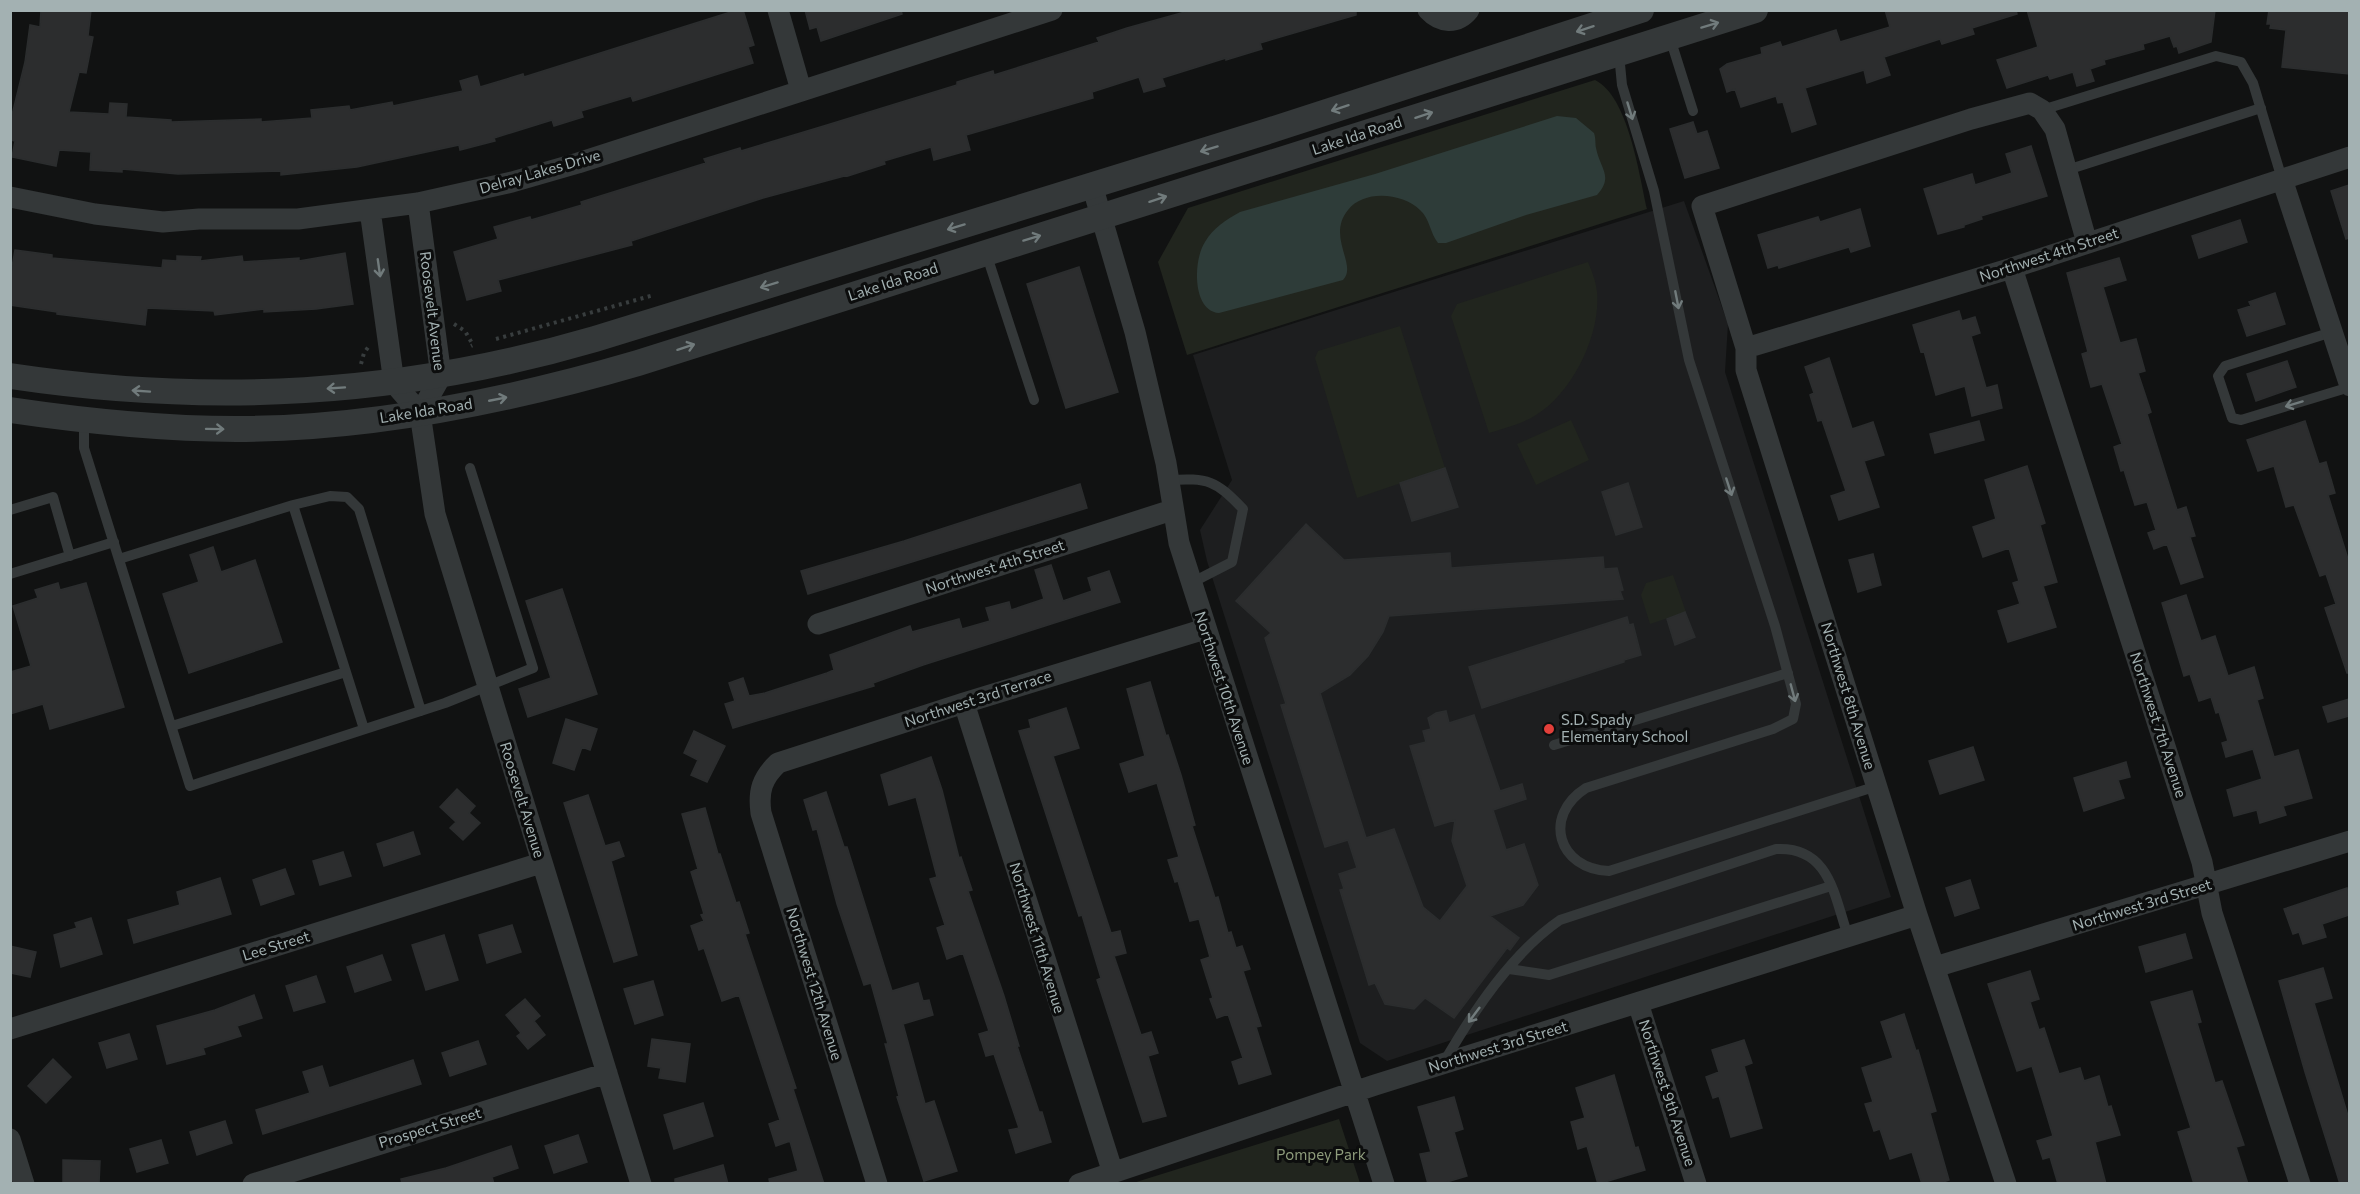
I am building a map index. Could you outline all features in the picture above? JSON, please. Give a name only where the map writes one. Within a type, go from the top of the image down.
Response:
[{"type":"street","points":[[778,10],[801,90]]},
{"type":"street","name":"Delray Lakes Drive","points":[[10,197],[95,214],[163,222],[199,219],[298,219],[418,203],[512,182],[1052,10]]},
{"type":"street","points":[[1428,10],[1441,21],[1459,20],[1470,10]]},
{"type":"street","points":[[10,376],[99,388],[191,393],[278,392],[394,383],[495,366],[565,348],[1277,129],[1641,10]]},
{"type":"street","points":[[1619,53],[1652,10]]},
{"type":"street","name":"Lake Ida Road","points":[[10,410],[141,425],[238,429],[337,423],[420,413],[503,398],[593,376],[1755,10]]},
{"type":"street","name":"Northwest 8th Avenue","points":[[2007,1184],[1917,915],[1746,370],[1746,348],[1702,206],[1971,119],[2030,103],[2042,110]]},
{"type":"street","points":[[2042,110],[2055,129],[2087,243]]},
{"type":"street","name":"Northwest 4th Street","points":[[1746,348],[2012,268],[2349,157]]},
{"type":"street","points":[[2282,179],[2349,386]]},
{"type":"street","name":"Northwest 10th Avenue","points":[[1092,185],[1136,332],[1168,480],[1179,543],[1384,1184]]},
{"type":"street","name":"Roosevelt Avenue","points":[[418,203],[441,376],[420,413],[435,514],[641,1184]]},
{"type":"street","points":[[370,210],[394,383],[420,413]]},
{"type":"street","name":"Northwest 7th Avenue","points":[[2012,268],[2202,862],[2212,913],[2300,1184]]},
{"type":"street","name":"Northwest 4th Street","points":[[818,624],[1172,510]]},
{"type":"street","name":"Northwest 3rd Terrace","points":[[761,784],[768,772],[778,763],[1205,629]]},
{"type":"street","name":"Northwest 11th Avenue","points":[[964,703],[1113,1173]]},
{"type":"street","name":"Northwest 12th Avenue","points":[[761,784],[759,798],[761,813],[877,1184]]},
{"type":"street","name":"Northwest 3rd Street","points":[[1935,967],[2349,841]]},
{"type":"street","name":"Lee Street","points":[[10,1029],[541,863]]},
{"type":"street","name":"Northwest 3rd Street","points":[[1079,1184],[1355,1092],[1917,915]]},
{"type":"street","name":"Northwest 9th Avenue","points":[[1638,1003],[1696,1184]]},
{"type":"street","name":"Prospect Street","points":[[253,1184],[607,1073]]},
{"type":"street","points":[[10,1139],[24,1184]]},
{"type":"lane","points":[[1670,37],[1693,111]]},
{"type":"lane","points":[[1619,53],[1622,86],[1654,191],[1689,360],[1775,626],[1796,704],[1793,719],[1773,729],[1586,788],[1574,795],[1561,819],[1560,833],[1564,846],[1582,866],[1609,871],[1877,786]]},
{"type":"lane","points":[[2042,110],[2216,57],[2241,62],[2253,83],[2282,179]]},
{"type":"lane","points":[[2067,170],[2261,108]]},
{"type":"lane","points":[[986,253],[1034,400]]},
{"type":"lane","points":[[2332,332],[2225,366],[2218,376],[2232,418],[2241,420],[2349,386]]},
{"type":"lane","points":[[84,420],[84,448],[190,786],[422,711],[533,668],[470,468]]},
{"type":"lane","points":[[1168,480],[1198,479],[1223,488],[1243,509],[1232,562],[1191,583]]},
{"type":"lane","points":[[119,558],[292,505],[339,495],[354,502],[359,509],[422,711]]},
{"type":"lane","points":[[10,510],[53,497],[70,556]]},
{"type":"lane","points":[[292,505],[364,729]]},
{"type":"lane","points":[[10,574],[114,542]]},
{"type":"lane","points":[[172,726],[346,672]]},
{"type":"lane","points":[[1554,745],[1788,672]]},
{"type":"lane","points":[[1443,1064],[1461,1033],[1509,969],[1539,935],[1560,920],[1776,849],[1791,848],[1811,856],[1827,873],[1848,936]]},
{"type":"lane","points":[[1509,969],[1549,975],[1831,886]]},
{"type":"shaded area","points":[[1557,116],[1576,118],[1594,133],[1605,177],[1605,183],[1597,195],[1526,215],[1446,243],[1438,243],[1426,218],[1413,204],[1394,197],[1373,196],[1355,203],[1342,220],[1341,240],[1347,267],[1347,274],[1343,280],[1219,313],[1210,310],[1204,304],[1197,283],[1201,250],[1216,228],[1240,212],[1375,174]]},
{"type":"shaded area","name":"S.D. Spady Elementary School","points":[[1684,201],[1728,324],[1725,372],[1891,897],[1387,1061],[1360,1043],[1207,561],[1200,530],[1232,480],[1193,355]]},
{"type":"green space","points":[[1595,80],[1616,102],[1624,118],[1636,157],[1647,209],[1187,355],[1158,262],[1188,208]]},
{"type":"green space","points":[[1588,262],[1594,277],[1597,309],[1589,344],[1582,361],[1561,393],[1549,405],[1536,415],[1519,423],[1489,433],[1451,316],[1457,304]]},
{"type":"green space","points":[[1400,326],[1445,468],[1357,498],[1315,358],[1318,351]]},
{"type":"green space","points":[[1571,420],[1589,460],[1536,485],[1517,444]]},
{"type":"green space","points":[[1673,575],[1686,612],[1650,624],[1641,595],[1646,583]]},
{"type":"green space","name":"Pompey Park","points":[[1339,1119],[1360,1183],[1133,1183]]},
{"type":"building","points":[[41,10],[91,10],[88,36],[93,37],[86,73],[79,72],[69,112],[109,114],[110,103],[127,104],[126,117],[171,120],[171,122],[261,119],[261,122],[312,118],[311,110],[349,106],[350,110],[392,102],[393,106],[463,91],[460,81],[477,76],[480,87],[523,74],[524,77],[737,10],[743,10],[754,45],[748,47],[753,63],[633,101],[631,96],[581,111],[583,117],[554,126],[552,120],[494,138],[495,141],[460,150],[459,145],[357,167],[281,175],[281,171],[178,174],[122,169],[122,172],[90,170],[91,152],[59,150],[56,166],[12,157],[15,141],[10,140],[10,123],[25,62],[30,25],[40,27]]},
{"type":"building","points":[[805,10],[901,10],[902,14],[821,41],[817,27],[810,29]]},
{"type":"building","points":[[1192,10],[1356,10],[1356,15],[1260,43],[1262,49],[1162,78],[1165,86],[1144,92],[1139,77],[1092,92],[1093,98],[966,135],[970,150],[934,160],[931,147],[884,161],[885,164],[848,176],[763,198],[631,241],[632,245],[498,280],[501,291],[467,300],[454,252],[498,239],[494,227],[530,217],[531,220],[582,205],[581,202],[706,163],[704,159],[740,148],[741,151],[827,125],[957,85],[957,82],[993,71],[994,75],[1099,42],[1097,38],[1127,28]]},
{"type":"building","points":[[1885,10],[2016,10],[2017,14],[1972,28],[1974,34],[1942,44],[1940,39],[1884,57],[1890,75],[1867,83],[1864,70],[1805,88],[1816,124],[1792,132],[1783,102],[1778,103],[1776,96],[1741,107],[1735,89],[1727,92],[1720,69],[1727,64],[1762,54],[1761,48],[1780,42],[1782,47],[1836,30],[1840,42],[1890,27]]},
{"type":"building","points":[[2027,10],[2215,10],[2211,42],[2179,53],[2170,36],[2143,44],[2144,49],[2104,60],[2105,64],[2090,69],[2094,81],[2077,86],[2073,72],[2050,79],[2048,75],[2007,88],[1997,60],[2038,47]]},
{"type":"building","points":[[2269,10],[2349,10],[2349,74],[2282,67],[2286,30],[2270,28],[2271,24],[2267,24]]},
{"type":"building","points":[[1693,122],[1697,134],[1707,131],[1719,168],[1685,178],[1670,129]]},
{"type":"building","points":[[2031,146],[2047,196],[1981,216],[1982,219],[1964,225],[1964,227],[1938,234],[1924,189],[1972,174],[1975,185],[2012,173],[2006,154]]},
{"type":"building","points":[[2349,185],[2349,238],[2346,239],[2331,191]]},
{"type":"building","points":[[1860,209],[1870,246],[1851,252],[1849,247],[1779,268],[1778,265],[1768,268],[1758,235],[1818,217],[1820,222]]},
{"type":"building","points":[[2240,220],[2247,242],[2199,258],[2192,236]]},
{"type":"building","points":[[15,250],[52,255],[52,258],[162,268],[163,260],[177,261],[177,256],[201,257],[200,261],[242,256],[243,262],[299,258],[299,261],[345,253],[353,304],[264,312],[264,309],[215,315],[214,311],[147,308],[145,325],[57,314],[57,312],[10,305],[10,278]]},
{"type":"building","points":[[2119,258],[2126,280],[2103,287],[2120,343],[2136,339],[2145,371],[2138,373],[2151,412],[2147,414],[2177,510],[2186,507],[2195,536],[2190,537],[2203,577],[2181,584],[2167,544],[2154,549],[2148,533],[2156,530],[2147,502],[2135,505],[2114,447],[2122,444],[2102,384],[2091,387],[2082,354],[2088,352],[2067,273]]},
{"type":"building","points":[[1079,267],[1118,392],[1066,408],[1027,284]]},
{"type":"building","points":[[2275,293],[2285,324],[2247,336],[2238,310],[2251,306],[2249,302]]},
{"type":"building","points":[[1959,311],[1962,321],[1975,317],[1980,333],[1971,336],[1986,388],[1997,385],[2002,408],[1972,416],[1965,386],[1936,395],[1924,351],[1921,352],[1913,325]]},
{"type":"building","points":[[1829,358],[1852,429],[1873,422],[1884,455],[1864,461],[1879,507],[1839,520],[1831,496],[1846,491],[1822,420],[1818,421],[1810,395],[1814,393],[1805,367]]},
{"type":"building","points":[[2287,361],[2296,387],[2256,401],[2247,374]]},
{"type":"building","points":[[1979,421],[1984,440],[1935,453],[1930,434]]},
{"type":"building","points":[[2305,421],[2319,464],[2326,462],[2335,493],[2328,495],[2349,562],[2349,673],[2347,673],[2325,608],[2336,604],[2326,574],[2320,576],[2294,505],[2286,507],[2274,466],[2258,471],[2247,440]]},
{"type":"building","points":[[2027,466],[2045,523],[2040,525],[2057,582],[2043,586],[2056,627],[2008,642],[1998,611],[2020,604],[2013,583],[2019,581],[2009,548],[1983,557],[1973,527],[1996,519],[1985,480]]},
{"type":"building","points":[[1445,468],[1458,507],[1412,521],[1400,483]]},
{"type":"building","points":[[1628,483],[1642,527],[1616,535],[1602,492]]},
{"type":"building","points":[[1080,484],[1087,508],[808,594],[801,571],[904,541]]},
{"type":"building","name":"S.D. Spady Elementary School","points":[[1306,524],[1344,560],[1450,553],[1451,568],[1603,557],[1604,569],[1617,568],[1623,599],[1389,616],[1383,632],[1368,656],[1350,675],[1320,693],[1366,838],[1394,829],[1423,907],[1440,921],[1467,886],[1452,841],[1455,820],[1435,826],[1410,746],[1426,742],[1423,731],[1431,729],[1428,718],[1436,713],[1446,711],[1449,723],[1474,715],[1500,791],[1522,784],[1526,799],[1493,810],[1506,850],[1524,844],[1538,885],[1523,905],[1490,916],[1519,938],[1510,950],[1507,948],[1454,1018],[1425,998],[1414,1009],[1385,1004],[1375,983],[1369,985],[1340,890],[1344,889],[1339,874],[1357,868],[1348,840],[1325,847],[1281,705],[1286,704],[1265,638],[1271,633],[1236,601]]},
{"type":"building","points":[[213,547],[221,572],[255,560],[282,642],[189,673],[163,594],[199,582],[190,555]]},
{"type":"building","points":[[1873,554],[1881,585],[1858,592],[1849,560]]},
{"type":"building","points":[[1051,565],[1063,601],[1092,591],[1088,578],[1109,571],[1120,602],[923,665],[873,683],[874,686],[733,728],[725,704],[735,701],[729,683],[743,678],[749,696],[765,693],[834,670],[830,655],[910,626],[912,632],[959,619],[962,629],[990,621],[986,608],[1009,602],[1011,610],[1044,599],[1035,570]]},
{"type":"building","points":[[58,583],[60,590],[86,583],[124,707],[50,729],[43,704],[10,714],[10,672],[31,666],[13,606],[38,598],[35,590]]},
{"type":"building","points":[[562,589],[597,694],[528,717],[519,689],[551,678],[526,601]]},
{"type":"building","points":[[2186,595],[2201,641],[2215,636],[2228,676],[2254,667],[2263,698],[2257,700],[2274,757],[2298,750],[2312,798],[2283,806],[2286,815],[2260,823],[2257,810],[2234,816],[2227,790],[2262,779],[2253,749],[2226,757],[2222,743],[2228,741],[2219,712],[2216,713],[2211,697],[2199,701],[2190,674],[2184,676],[2162,603]]},
{"type":"building","points":[[1685,612],[1695,637],[1675,645],[1667,619]]},
{"type":"building","points":[[1627,617],[1629,625],[1633,624],[1641,655],[1482,708],[1469,667]]},
{"type":"building","points":[[1150,682],[1166,736],[1168,735],[1181,775],[1195,825],[1192,826],[1215,898],[1218,897],[1228,933],[1231,932],[1236,948],[1242,946],[1250,969],[1243,971],[1261,1026],[1256,1027],[1271,1074],[1239,1084],[1232,1062],[1243,1058],[1228,1014],[1217,1018],[1210,999],[1213,998],[1201,960],[1210,957],[1199,919],[1190,921],[1178,881],[1175,882],[1168,860],[1179,857],[1157,783],[1129,792],[1120,764],[1145,756],[1127,689]]},
{"type":"building","points":[[2349,699],[2349,716],[2328,722],[2323,707]]},
{"type":"building","points":[[1066,708],[1079,748],[1053,756],[1111,933],[1120,931],[1126,953],[1114,956],[1141,1035],[1151,1032],[1158,1053],[1148,1056],[1166,1116],[1143,1122],[1097,980],[1101,978],[1082,915],[1079,916],[1019,731],[1031,728],[1029,720]]},
{"type":"building","points":[[566,719],[597,729],[590,750],[582,747],[574,770],[553,763]]},
{"type":"building","points":[[694,731],[725,746],[707,782],[691,775],[698,760],[684,753]]},
{"type":"building","points":[[1973,747],[1984,780],[1940,794],[1929,761]]},
{"type":"building","points":[[931,757],[959,858],[961,857],[972,890],[968,891],[1004,996],[1019,1046],[1017,1046],[1051,1142],[1016,1153],[1009,1130],[1019,1128],[994,1054],[986,1056],[979,1034],[989,1031],[963,953],[947,959],[937,928],[945,925],[930,879],[937,877],[916,797],[889,805],[881,775]]},
{"type":"building","points":[[2126,762],[2130,777],[2118,780],[2124,798],[2084,811],[2074,778]]},
{"type":"building","points":[[457,789],[475,806],[469,813],[480,823],[463,840],[450,828],[456,822],[440,807]]},
{"type":"building","points":[[826,792],[844,847],[847,847],[892,991],[918,983],[923,1001],[929,1000],[933,1015],[903,1024],[925,1104],[934,1101],[957,1171],[924,1181],[897,1097],[899,1096],[885,1044],[888,1044],[871,983],[864,985],[837,904],[817,829],[813,830],[804,800]]},
{"type":"building","points":[[588,795],[605,846],[619,842],[624,856],[611,861],[637,955],[614,962],[564,803]]},
{"type":"building","points":[[705,808],[718,854],[720,854],[736,903],[739,902],[749,933],[745,934],[796,1088],[793,1089],[824,1184],[770,1184],[769,1179],[798,1171],[790,1141],[776,1146],[769,1124],[780,1120],[739,995],[722,1001],[704,948],[699,950],[691,926],[704,921],[701,915],[704,914],[691,872],[698,869],[682,814]]},
{"type":"building","points":[[413,832],[420,854],[384,866],[377,844]]},
{"type":"building","points":[[343,852],[351,876],[320,885],[313,861]]},
{"type":"building","points":[[285,869],[294,894],[261,905],[253,880]]},
{"type":"building","points":[[220,878],[231,914],[134,943],[128,920],[180,905],[177,892]]},
{"type":"building","points":[[1970,880],[1979,908],[1955,916],[1946,888]]},
{"type":"building","points":[[2347,888],[2349,915],[2322,924],[2326,937],[2303,944],[2299,932],[2293,934],[2284,909]]},
{"type":"building","points":[[91,918],[102,954],[61,967],[54,935],[77,928],[75,923]]},
{"type":"building","points":[[512,925],[521,952],[487,963],[479,935]]},
{"type":"building","points":[[2185,934],[2192,958],[2146,972],[2139,947]]},
{"type":"building","points":[[444,935],[458,980],[426,990],[412,945]]},
{"type":"building","points":[[10,946],[36,952],[30,977],[10,973]]},
{"type":"building","points":[[382,955],[391,980],[355,992],[347,967]]},
{"type":"building","points":[[2323,968],[2332,998],[2314,1003],[2349,1119],[2349,1184],[2340,1184],[2279,981]]},
{"type":"building","points":[[2030,971],[2039,999],[2030,1002],[2039,1030],[2044,1028],[2059,1074],[2080,1068],[2084,1081],[2099,1076],[2108,1107],[2111,1106],[2120,1135],[2095,1142],[2106,1184],[2058,1184],[2050,1157],[2043,1159],[2037,1141],[2053,1136],[2032,1066],[2017,1071],[1988,984]]},
{"type":"building","points":[[316,976],[325,1002],[294,1011],[286,986]]},
{"type":"building","points":[[653,981],[663,1015],[635,1024],[624,989]]},
{"type":"building","points":[[2192,991],[2201,1022],[2197,1023],[2215,1083],[2222,1081],[2244,1145],[2236,1147],[2248,1184],[2194,1184],[2178,1132],[2191,1128],[2151,1002]]},
{"type":"building","points":[[254,995],[262,1018],[237,1026],[241,1036],[203,1048],[205,1054],[167,1064],[157,1026],[215,1010]]},
{"type":"building","points":[[525,999],[540,1016],[534,1021],[545,1035],[528,1049],[517,1036],[521,1033],[506,1015]]},
{"type":"building","points":[[1904,1014],[1916,1051],[1918,1050],[1936,1111],[1930,1113],[1949,1180],[1938,1184],[1922,1184],[1912,1152],[1890,1159],[1880,1129],[1874,1131],[1865,1104],[1873,1102],[1862,1068],[1893,1058],[1881,1022]]},
{"type":"building","points":[[129,1034],[137,1059],[107,1068],[99,1043]]},
{"type":"building","points":[[652,1039],[690,1044],[685,1082],[659,1078],[661,1068],[648,1066]]},
{"type":"building","points":[[1744,1040],[1752,1063],[1744,1066],[1762,1128],[1731,1137],[1719,1096],[1713,1098],[1706,1077],[1719,1072],[1712,1050]]},
{"type":"building","points":[[478,1041],[486,1064],[450,1076],[442,1053]]},
{"type":"building","points":[[53,1059],[71,1077],[46,1103],[28,1086]]},
{"type":"building","points":[[413,1060],[421,1084],[263,1134],[256,1110],[310,1093],[303,1072],[322,1066],[329,1088]]},
{"type":"building","points":[[1614,1075],[1635,1148],[1638,1147],[1645,1170],[1598,1184],[1587,1146],[1578,1149],[1571,1122],[1585,1118],[1576,1088]]},
{"type":"building","points":[[1454,1097],[1463,1129],[1454,1132],[1467,1176],[1440,1184],[1428,1184],[1420,1154],[1431,1152],[1418,1107]]},
{"type":"building","points":[[703,1103],[713,1136],[674,1149],[664,1115]]},
{"type":"building","points":[[225,1121],[232,1143],[197,1155],[190,1132]]},
{"type":"building","points":[[578,1135],[587,1162],[554,1173],[545,1146]]},
{"type":"building","points":[[161,1140],[168,1163],[137,1172],[130,1149]]},
{"type":"building","points":[[511,1146],[518,1168],[492,1177],[494,1184],[402,1184],[401,1179],[446,1168]]},
{"type":"building","points":[[63,1160],[100,1161],[99,1184],[63,1183]]},
{"type":"building","points":[[723,1165],[728,1184],[675,1184],[675,1179]]},
{"type":"place","name":"S.D. Spady Elementary School","points":[[1549,729]]}]
